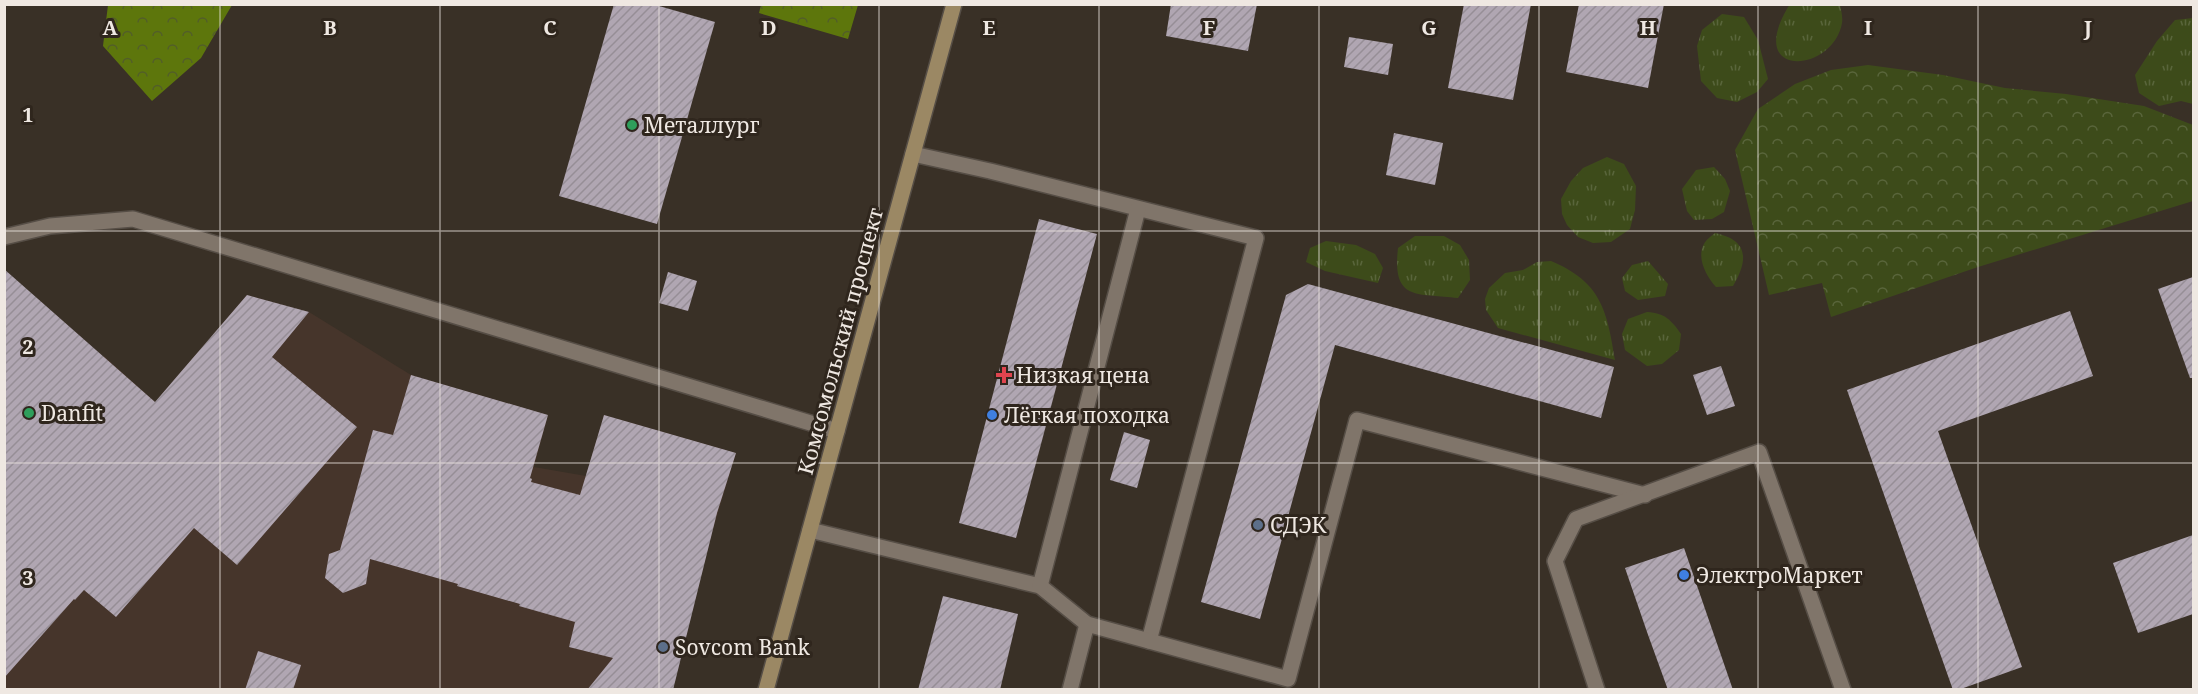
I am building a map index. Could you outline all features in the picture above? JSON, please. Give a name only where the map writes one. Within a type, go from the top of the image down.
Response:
[{"type":"street","name":"Комсомольский проспект","points":[[766,690],[954,4]]},
{"type":"lane","points":[[913,154],[990,171],[1256,238],[1149,641]]},
{"type":"lane","points":[[1040,586],[1138,209]]},
{"type":"lane","points":[[4,237],[50,226],[133,219],[837,431]]},
{"type":"lane","points":[[810,530],[1040,586],[1088,624],[1288,679],[1357,420],[1645,495]]},
{"type":"lane","points":[[1597,690],[1555,561],[1576,519],[1759,452],[1844,690]]},
{"type":"lane","points":[[1070,690],[1088,624]]},
{"type":"shaded area","points":[[247,295],[309,312],[411,375],[548,415],[534,467],[586,476],[604,415],[736,453],[713,529],[676,674],[669,689],[5,690],[5,470],[104,356],[155,402]]},
{"type":"green space","points":[[108,4],[232,5],[201,58],[152,101],[103,46]]},
{"type":"green space","points":[[761,4],[858,5],[848,39],[759,13]]},
{"type":"green space","points":[[1790,4],[1840,5],[1842,23],[1835,40],[1823,52],[1809,59],[1795,61],[1783,57],[1777,46],[1778,29]]},
{"type":"green space","points":[[1722,14],[1744,17],[1758,40],[1768,79],[1757,92],[1737,102],[1717,98],[1701,81],[1697,46],[1702,30]]},
{"type":"green space","points":[[2193,18],[2193,104],[2181,101],[2159,106],[2139,93],[2135,75],[2157,41],[2175,20]]},
{"type":"green space","points":[[1868,65],[1943,75],[2005,88],[2066,94],[2144,106],[2193,125],[2193,201],[1978,267],[1831,317],[1822,283],[1769,295],[1735,150],[1758,109],[1795,84],[1831,70]]},
{"type":"green space","points":[[1607,157],[1624,164],[1636,186],[1635,210],[1630,229],[1611,242],[1593,243],[1578,237],[1567,225],[1562,214],[1561,199],[1571,181],[1583,168]]},
{"type":"green space","points":[[1714,167],[1725,179],[1730,191],[1724,212],[1712,219],[1694,220],[1687,211],[1682,189],[1696,170]]},
{"type":"green space","points":[[1715,233],[1734,240],[1742,252],[1742,267],[1733,286],[1716,287],[1704,267],[1702,249],[1706,241]]},
{"type":"green space","points":[[1415,236],[1444,236],[1460,245],[1469,260],[1470,280],[1458,298],[1419,294],[1403,286],[1397,265],[1398,248]]},
{"type":"green space","points":[[1326,241],[1356,245],[1375,254],[1383,268],[1378,283],[1325,271],[1306,262],[1310,248]]},
{"type":"green space","points":[[1551,261],[1581,278],[1599,300],[1609,326],[1615,360],[1498,328],[1486,310],[1485,299],[1489,288],[1505,273],[1523,270],[1537,262]]},
{"type":"green space","points":[[1648,261],[1668,284],[1665,296],[1638,300],[1625,291],[1622,278],[1632,265]]},
{"type":"green space","points":[[1647,312],[1667,318],[1681,334],[1679,350],[1662,364],[1647,366],[1625,350],[1622,334],[1628,319]]},
{"type":"building","name":"Металлург","points":[[614,4],[652,4],[715,22],[657,224],[559,196]]},
{"type":"building","points":[[1171,4],[1257,4],[1248,51],[1166,36]]},
{"type":"building","points":[[1464,4],[1531,4],[1513,100],[1448,88]]},
{"type":"building","points":[[1579,4],[1664,4],[1648,88],[1566,72]]},
{"type":"building","points":[[1349,37],[1393,44],[1388,75],[1344,67]]},
{"type":"building","points":[[1394,133],[1443,143],[1435,185],[1386,175]]},
{"type":"building","points":[[1039,219],[1097,234],[1016,538],[959,523]]},
{"type":"building","points":[[4,269],[155,402],[247,295],[309,312],[272,357],[357,427],[237,565],[194,528],[116,617],[84,590],[4,678]]},
{"type":"building","points":[[668,272],[697,281],[688,311],[659,303]]},
{"type":"building","points":[[2193,277],[2193,378],[2190,378],[2158,289]]},
{"type":"building","points":[[1308,284],[1614,367],[1601,418],[1335,345],[1260,619],[1201,602],[1286,295]]},
{"type":"building","points":[[2070,311],[2093,376],[1938,431],[2022,667],[1953,690],[1847,390]]},
{"type":"building","points":[[1721,366],[1735,406],[1707,415],[1693,375]]},
{"type":"building","points":[[411,375],[548,415],[530,478],[531,482],[580,495],[604,415],[736,453],[717,513],[673,690],[587,690],[613,658],[569,647],[575,622],[457,586],[458,584],[370,559],[366,584],[343,593],[325,578],[329,554],[340,550],[373,430],[393,435]]},
{"type":"building","points":[[1124,432],[1150,440],[1137,488],[1110,480]]},
{"type":"building","points":[[2193,535],[2193,614],[2138,633],[2113,563]]},
{"type":"building","points":[[1684,548],[1733,690],[1668,690],[1647,632],[1625,568]]},
{"type":"building","points":[[943,596],[1018,614],[1000,690],[918,690]]},
{"type":"building","points":[[258,651],[301,665],[293,690],[245,690]]},
{"type":"place","name":"Металлург","points":[[632,125]]},
{"type":"place","name":"Низкая цена","points":[[1004,375]]},
{"type":"place","name":"Danfit","points":[[29,413]]},
{"type":"place","name":"Лёгкая походка","points":[[992,415]]},
{"type":"place","name":"СДЭК","points":[[1258,525]]},
{"type":"place","name":"ЭлектроМаркет","points":[[1684,575]]},
{"type":"place","name":"Sovcom Bank","points":[[663,647]]}]
